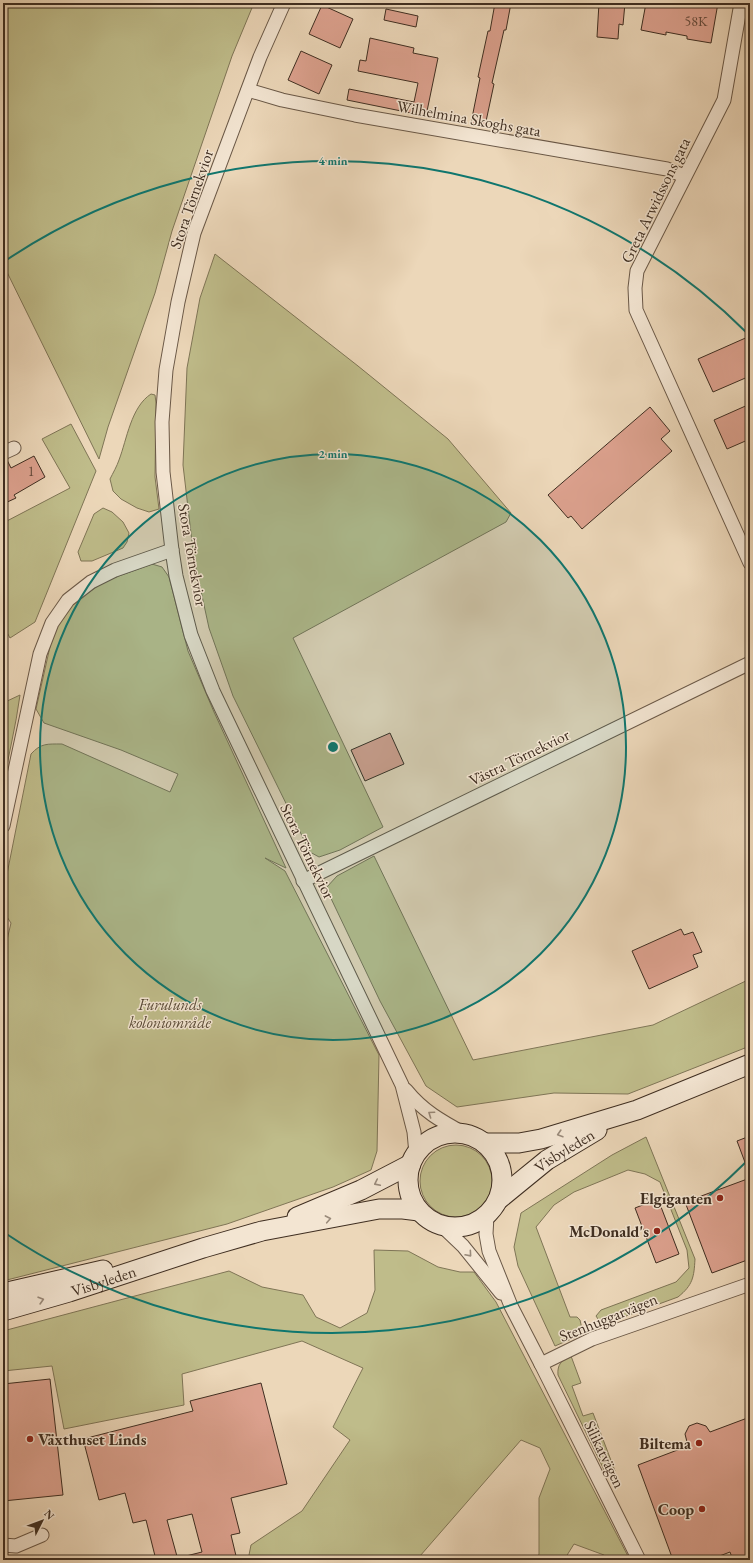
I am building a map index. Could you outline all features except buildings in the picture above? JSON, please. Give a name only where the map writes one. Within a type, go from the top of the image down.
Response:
[{"type":"main road","name":"Visbyleden","points":[[498,1200],[547,1160],[594,1132],[637,1110],[750,1064]]},
{"type":"main road","name":"Visbyleden","points":[[484,1143],[519,1143],[541,1139],[637,1110]]},
{"type":"main road","points":[[454,1133],[475,1137],[484,1143],[494,1153],[500,1165],[502,1187],[498,1200],[486,1216],[477,1222],[454,1228],[442,1226],[430,1220],[419,1211],[412,1199],[408,1185],[414,1159],[424,1146],[438,1137],[454,1133]]},
{"type":"main road","name":"Visbyleden","points":[[262,1231],[361,1190],[414,1159]]},
{"type":"main road","name":"Visbyleden","points":[[3,1311],[262,1231],[378,1209],[403,1209],[419,1211]]},
{"type":"main road","name":"Visbyleden","points":[[3,1293],[204,1248]]},
{"type":"street","name":"Stora Törnekvior","points":[[284,3],[260,57],[194,233],[178,302],[166,370],[162,422],[163,472],[176,576],[191,635],[210,684],[402,1085]]},
{"type":"street","name":"Greta Arwidssons gata","points":[[741,3],[724,100],[637,271],[635,288],[636,310],[750,563]]},
{"type":"street","name":"Wilhelmina Skoghs gata","points":[[248,90],[282,100],[355,115],[667,169],[684,176]]},
{"type":"street","points":[[3,826],[40,654],[52,623],[68,600],[90,582],[115,570],[172,550]]},
{"type":"street","name":"Västra Törnekvior","points":[[303,881],[750,662]]},
{"type":"street","points":[[402,1085],[417,1103],[429,1113],[465,1134]]},
{"type":"street","points":[[402,1085],[416,1142],[414,1159]]},
{"type":"street","points":[[486,1216],[486,1234],[489,1251],[511,1306],[541,1364]]},
{"type":"street","points":[[442,1226],[466,1250],[511,1306]]},
{"type":"street","name":"Stenhuggarvägen","points":[[541,1364],[592,1339],[750,1284]]},
{"type":"street","name":"Silikatvägen","points":[[541,1364],[638,1560]]},
{"type":"street","points":[[3,1545],[16,1546],[42,1534]]},
{"type":"green space","points":[[3,3],[254,3],[232,56],[172,231],[155,293],[108,427],[99,459],[3,264]]},
{"type":"green space","points":[[215,254],[358,366],[448,439],[511,513],[506,522],[293,638],[383,827],[340,850],[319,857],[310,852],[233,696],[209,628],[194,559],[183,465],[187,368],[200,298]]},
{"type":"green space","points":[[151,394],[155,395],[156,403],[155,477],[159,509],[149,512],[137,508],[121,499],[113,491],[110,479],[118,462],[134,415],[144,400]]},
{"type":"green space","points":[[71,424],[96,471],[35,622],[10,638],[3,625],[3,523],[70,488],[42,439]]},
{"type":"green space","points":[[103,508],[112,512],[123,522],[129,533],[127,542],[123,548],[92,561],[81,561],[78,552],[94,514]]},
{"type":"green space","name":"Furulunds koloniområde","points":[[152,564],[162,567],[169,577],[188,651],[214,712],[286,868],[265,858],[285,871],[379,1055],[377,1151],[371,1170],[333,1187],[227,1224],[3,1281],[3,957],[11,923],[3,911],[3,894],[31,754],[41,746],[62,744],[170,792],[178,774],[121,750],[44,723],[36,709],[54,629],[75,602],[105,581]]},
{"type":"green space","points":[[20,695],[16,718],[3,787],[3,703]]},
{"type":"green space","points":[[374,856],[473,1060],[653,1025],[750,979],[750,1046],[628,1094],[554,1093],[457,1107],[426,1086],[380,1001],[326,888],[337,876]]},
{"type":"green space","points":[[646,1137],[695,1259],[692,1280],[687,1289],[678,1297],[607,1323],[600,1322],[596,1316],[601,1310],[676,1282],[689,1268],[687,1250],[660,1182],[645,1174],[628,1170],[574,1192],[554,1205],[536,1227],[570,1317],[577,1317],[580,1320],[582,1329],[578,1336],[555,1346],[518,1266],[514,1247],[521,1213],[612,1155]]},
{"type":"green space","points":[[456,1145],[476,1151],[486,1161],[492,1181],[486,1201],[476,1211],[456,1217],[436,1211],[426,1201],[420,1181],[426,1161],[436,1151]]},
{"type":"green space","points":[[374,1250],[408,1251],[438,1267],[460,1272],[474,1272],[496,1302],[630,1560],[601,1560],[604,1555],[574,1544],[564,1560],[537,1560],[539,1554],[539,1498],[550,1469],[540,1448],[521,1440],[420,1556],[420,1560],[248,1560],[251,1545],[302,1511],[350,1440],[333,1427],[363,1368],[302,1341],[182,1374],[184,1405],[64,1429],[52,1366],[3,1371],[3,1331],[229,1271],[262,1287],[303,1295],[316,1317],[340,1328],[367,1313],[375,1290]]},
{"type":"green space","points":[[571,1356],[581,1383],[572,1386],[583,1416],[593,1413],[615,1471],[606,1474],[558,1375],[559,1365]]},
{"type":"place","name":"Elgiganten","points":[[720,1198]]},
{"type":"place","name":"McDonald's","points":[[657,1231]]},
{"type":"place","name":"Växthuset Linds","points":[[30,1439]]},
{"type":"place","name":"Biltema","points":[[699,1443]]},
{"type":"place","name":"Coop","points":[[702,1509]]}]
